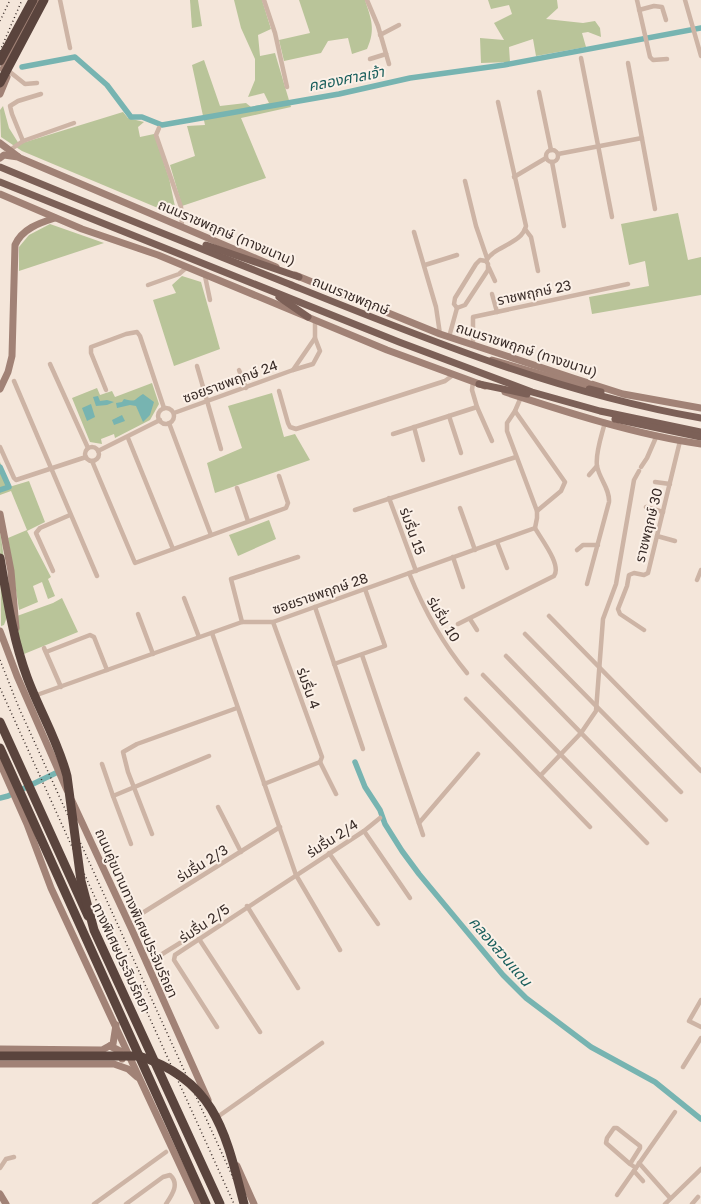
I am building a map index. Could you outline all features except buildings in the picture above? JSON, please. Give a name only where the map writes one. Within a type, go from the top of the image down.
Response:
[{"type":"highway","points":[[0,61],[33,0]]},
{"type":"highway","points":[[1,88],[45,0]]},
{"type":"highway","points":[[0,558],[10,618],[19,654],[36,700],[61,756],[67,776],[81,881],[94,930]]},
{"type":"highway","name":"ทางพิเศษประจิมรัถยา","points":[[0,722],[220,1204]]},
{"type":"highway","name":"ทางพิเศษประจิมรัถยา","points":[[0,748],[206,1204]]},
{"type":"highway","points":[[0,1056],[139,1056],[159,1062],[172,1070],[200,1093],[216,1114],[228,1142],[244,1204]]},
{"type":"main road","points":[[1,88],[3,70],[38,0]]},
{"type":"main road","points":[[1,88],[45,0]]},
{"type":"main road","name":"ถนนราชพฤกษ์ (ทางขนาน)","points":[[0,143],[20,158],[253,256],[299,277],[440,334],[628,398],[660,401],[701,408]]},
{"type":"main road","points":[[0,158],[4,155],[20,158]]},
{"type":"main road","name":"ถนนราชพฤกษ์","points":[[0,167],[482,359],[589,394],[659,411],[701,418]]},
{"type":"main road","name":"ถนนราชพฤกษ์","points":[[0,182],[445,360],[555,401],[701,432]]},
{"type":"main road","points":[[1,194],[55,218],[146,251],[311,319],[453,375],[476,383],[522,395],[605,422],[680,441],[701,444]]},
{"type":"main road","points":[[0,389],[8,372],[12,356],[15,245],[20,236],[31,228],[55,218]]},
{"type":"main road","points":[[160,231],[180,236],[299,277]]},
{"type":"main road","points":[[266,288],[311,319]]},
{"type":"main road","points":[[482,359],[495,360],[628,398],[701,414]]},
{"type":"main road","points":[[522,395],[555,401],[642,426],[701,437]]},
{"type":"main road","points":[[0,514],[11,571],[18,660],[17,676]]},
{"type":"main road","name":"ถนนคู่ขนานทางพิเศษประจิมรัถยา","points":[[0,631],[26,699],[132,930],[254,1204]]},
{"type":"main road","points":[[0,763],[20,806],[51,888],[116,1024],[198,1204]]},
{"type":"main road","points":[[110,1046],[114,1039],[116,1024]]},
{"type":"main road","points":[[0,1049],[94,1050],[110,1046],[120,1051],[122,1058],[118,1065]]},
{"type":"main road","points":[[0,1064],[118,1065],[128,1069],[142,1081]]},
{"type":"main road","points":[[0,1194],[6,1204]]},
{"type":"street","points":[[60,0],[70,48]]},
{"type":"street","points":[[264,0],[275,33],[287,86]]},
{"type":"street","points":[[367,0],[389,64]]},
{"type":"street","points":[[637,0],[652,60],[667,59]]},
{"type":"street","points":[[685,0],[701,56]]},
{"type":"street","points":[[640,10],[654,6],[662,7],[666,20]]},
{"type":"street","points":[[380,35],[399,25]]},
{"type":"street","points":[[370,59],[386,54]]},
{"type":"street","points":[[582,58],[612,217]]},
{"type":"street","points":[[628,63],[655,209]]},
{"type":"street","points":[[10,72],[25,84],[37,83]]},
{"type":"street","points":[[539,92],[551,150]]},
{"type":"street","points":[[23,141],[10,106],[18,101],[41,94]]},
{"type":"street","points":[[498,102],[525,220],[525,230],[531,237],[538,271]]},
{"type":"street","points":[[10,150],[23,141],[74,123]]},
{"type":"street","points":[[159,128],[156,134],[181,207],[182,227]]},
{"type":"street","points":[[558,154],[642,138]]},
{"type":"street","points":[[551,150],[555,150],[558,154]]},
{"type":"street","points":[[514,177],[546,158],[547,152],[551,150]]},
{"type":"street","points":[[552,162],[557,159],[558,154]]},
{"type":"street","points":[[546,158],[552,162],[564,226]]},
{"type":"street","points":[[465,180],[476,226],[489,268],[495,281]]},
{"type":"street","points":[[458,308],[454,304],[455,298],[476,264],[480,260],[486,259],[517,238],[525,230]]},
{"type":"street","points":[[414,232],[425,265],[436,307],[440,334]]},
{"type":"street","points":[[425,265],[457,255]]},
{"type":"street","points":[[148,285],[179,274],[186,268]]},
{"type":"street","points":[[449,337],[458,308],[465,305],[489,268]]},
{"type":"street","points":[[205,276],[210,300]]},
{"type":"street","name":"ราชพฤกษ์ 23","points":[[474,345],[473,317],[628,284]]},
{"type":"street","points":[[492,294],[497,312]]},
{"type":"street","name":"ซอยราชพฤกษ์ 24","points":[[174,413],[293,370],[309,366],[319,357],[320,351],[315,338],[311,319]]},
{"type":"street","points":[[106,390],[91,353],[91,347],[137,332],[140,336],[164,408],[160,412],[160,420]]},
{"type":"street","name":"ซอยราชพฤกษ์ 24","points":[[293,370],[315,338]]},
{"type":"street","points":[[50,364],[88,448],[86,457]]},
{"type":"street","points":[[197,366],[221,449]]},
{"type":"street","points":[[239,370],[246,388]]},
{"type":"street","points":[[279,391],[288,423],[290,427],[296,429],[445,381],[453,375]]},
{"type":"street","points":[[14,381],[96,576]]},
{"type":"street","points":[[476,383],[472,390],[477,407],[492,441]]},
{"type":"street","points":[[458,624],[554,576],[557,572],[557,565],[535,528],[537,511],[506,427],[508,420],[515,411],[522,395]]},
{"type":"street","points":[[393,434],[477,407]]},
{"type":"street","name":"ซอยราชพฤกษ์ 24","points":[[164,408],[169,408],[174,413]]},
{"type":"street","points":[[515,411],[565,482],[561,491],[537,511]]},
{"type":"street","name":"ซอยราชพฤกษ์ 24","points":[[169,423],[174,418],[174,413]]},
{"type":"street","points":[[450,416],[461,453]]},
{"type":"street","points":[[98,451],[128,438],[160,420]]},
{"type":"street","points":[[160,420],[165,423],[169,423],[211,535]]},
{"type":"street","points":[[587,584],[609,497],[597,466],[598,450],[605,422]]},
{"type":"street","points":[[414,427],[423,460]]},
{"type":"street","points":[[540,775],[562,755],[595,714],[597,707],[603,619],[616,584],[634,480],[647,458],[657,435]]},
{"type":"street","points":[[128,438],[173,549]]},
{"type":"street","name":"ราชพฤกษ์ 30","points":[[644,630],[620,614],[618,609],[628,586],[629,575],[634,573],[644,575],[648,572],[680,441]]},
{"type":"street","points":[[0,446],[15,479],[86,457]]},
{"type":"street","points":[[88,448],[94,447],[98,451]]},
{"type":"street","points":[[92,461],[97,459],[98,451]]},
{"type":"street","points":[[86,457],[92,461],[135,564],[288,506],[279,476]]},
{"type":"street","points":[[355,510],[516,457]]},
{"type":"street","points":[[588,475],[597,466]]},
{"type":"street","points":[[655,482],[670,484]]},
{"type":"street","points":[[237,488],[248,521]]},
{"type":"street","name":"ร่มรื่น 15","points":[[389,498],[416,571]]},
{"type":"street","points":[[646,507],[663,512]]},
{"type":"street","points":[[460,508],[475,550]]},
{"type":"street","points":[[53,571],[36,533],[40,528],[70,515]]},
{"type":"street","name":"ซอยราชพฤกษ์ 28","points":[[26,699],[242,622],[273,622],[535,528]]},
{"type":"street","points":[[657,536],[674,541]]},
{"type":"street","points":[[498,542],[507,568]]},
{"type":"street","points":[[577,550],[583,545],[598,545]]},
{"type":"street","points":[[242,622],[231,579],[298,557]]},
{"type":"street","points":[[454,557],[463,587]]},
{"type":"street","points":[[698,580],[701,570]]},
{"type":"street","name":"ร่มรื่น 10","points":[[409,573],[421,603],[433,626],[467,673]]},
{"type":"street","points":[[334,664],[385,646],[365,589]]},
{"type":"street","points":[[184,598],[199,637]]},
{"type":"street","points":[[315,607],[363,749]]},
{"type":"street","points":[[138,614],[153,654]]},
{"type":"street","points":[[549,616],[701,770]]},
{"type":"street","points":[[470,619],[477,630]]},
{"type":"street","name":"ร่มรื่น 4","points":[[273,622],[322,757],[320,762],[336,794]]},
{"type":"street","points":[[212,633],[296,876],[340,950]]},
{"type":"street","points":[[524,634],[681,792]]},
{"type":"street","points":[[61,687],[45,650],[90,635],[94,637],[107,670]]},
{"type":"street","points":[[362,655],[423,835]]},
{"type":"street","points":[[506,656],[666,820]]},
{"type":"street","points":[[483,675],[647,843]]},
{"type":"street","points":[[466,699],[590,827]]},
{"type":"street","points":[[152,834],[123,758],[124,750],[238,708]]},
{"type":"street","points":[[419,823],[478,754]]},
{"type":"street","points":[[113,796],[209,756]]},
{"type":"street","points":[[264,784],[320,762]]},
{"type":"street","points":[[102,764],[131,844]]},
{"type":"street","points":[[218,807],[241,852]]},
{"type":"street","name":"ร่มรื่น 2/4","points":[[296,876],[364,831],[380,818]]},
{"type":"street","name":"ร่มรื่น 2/3","points":[[136,917],[280,827]]},
{"type":"street","points":[[364,831],[410,898]]},
{"type":"street","points":[[329,853],[378,924]]},
{"type":"street","name":"ร่มรื่น 2/5","points":[[217,1027],[174,960],[175,955],[247,906],[296,876]]},
{"type":"street","points":[[247,906],[298,988]]},
{"type":"street","points":[[146,964],[206,927]]},
{"type":"street","points":[[199,939],[260,1032]]},
{"type":"street","points":[[701,1000],[689,1021],[701,1027]]},
{"type":"street","points":[[683,1067],[701,1038]]},
{"type":"street","points":[[216,1118],[322,1043]]},
{"type":"street","points":[[617,1196],[675,1112]]},
{"type":"street","points":[[630,1164],[640,1146],[617,1128],[614,1128],[606,1138],[606,1143],[635,1169],[643,1181]]},
{"type":"street","points":[[94,1204],[166,1152]]},
{"type":"street","points":[[0,1168],[6,1159],[14,1157]]},
{"type":"street","points":[[639,1163],[670,1198]]},
{"type":"street","points":[[665,1204],[701,1169]]},
{"type":"street","points":[[126,1204],[163,1177],[170,1175],[174,1180],[175,1190],[166,1204]]},
{"type":"street","points":[[692,1204],[698,1197]]},
{"type":"green space","points":[[190,0],[198,0],[202,26],[192,28]]},
{"type":"green space","points":[[234,0],[262,0],[271,29],[258,35],[260,56],[275,53],[291,107],[241,118],[266,178],[182,206],[170,165],[195,156],[187,126],[205,125],[192,65],[204,60],[220,106],[246,103],[251,107],[269,103],[264,93],[248,97],[255,80],[255,59],[241,28]]},
{"type":"green space","points":[[299,0],[365,0],[372,24],[370,42],[367,49],[352,54],[348,38],[328,41],[321,53],[284,61],[279,40],[310,33]]},
{"type":"green space","points":[[488,0],[557,0],[558,8],[546,19],[583,23],[595,21],[600,28],[601,37],[588,32],[582,33],[586,47],[536,56],[533,39],[509,47],[510,62],[481,63],[480,38],[504,40],[494,23],[512,14],[509,5],[491,9]]},
{"type":"green space","points":[[3,106],[9,128],[19,144],[123,112],[128,118],[144,122],[138,127],[140,137],[154,134],[169,178],[177,216],[22,151],[1,137],[0,110]]},
{"type":"green space","points":[[678,213],[688,260],[701,257],[701,295],[592,314],[589,297],[649,286],[645,261],[629,265],[621,224]]},
{"type":"green space","points":[[50,224],[104,243],[19,271],[19,247],[29,235]]},
{"type":"green space","points":[[182,276],[201,282],[220,349],[174,366],[153,300],[176,293],[172,285]]},
{"type":"green space","points":[[152,383],[159,404],[150,420],[115,438],[114,434],[101,439],[102,444],[90,442],[72,398],[97,388],[100,395],[112,391],[115,397]]},
{"type":"green space","points":[[272,393],[284,437],[295,434],[310,460],[215,493],[207,463],[242,448],[228,406]]},
{"type":"green space","points":[[0,462],[9,487],[29,481],[45,522],[27,531],[51,577],[48,579],[55,596],[48,599],[42,582],[33,586],[38,602],[19,610],[8,538],[27,530],[11,491],[0,495]]},
{"type":"green space","points":[[269,520],[276,539],[238,556],[229,535]]},
{"type":"green space","points":[[0,531],[11,606],[4,625],[1,626]]},
{"type":"green space","points":[[62,598],[78,632],[24,654],[18,636],[17,616],[53,603]]},
{"type":"water","points":[[143,394],[154,402],[150,415],[143,422],[136,406],[130,405],[117,408],[116,403],[122,402],[124,399],[134,400]]},
{"type":"water","points":[[98,396],[100,401],[107,400],[114,402],[107,405],[96,406],[93,397]]},
{"type":"water","points":[[91,404],[95,417],[87,421],[82,408]]},
{"type":"water","points":[[122,415],[125,421],[114,425],[112,420]]},
{"type":"waterway","name":"คลองศาลเจ้า","points":[[22,67],[75,57],[107,85],[131,117],[142,117],[162,125],[339,94],[410,78],[504,65],[701,28]]},
{"type":"waterway","points":[[0,467],[9,487],[0,490]]},
{"type":"waterway","name":"คลองสวนแดน","points":[[355,762],[365,787],[380,810],[385,824],[402,851],[419,874],[503,975],[526,998],[591,1047],[655,1082],[701,1119]]},
{"type":"waterway","points":[[0,798],[8,796],[62,770]]},
{"type":"railway","points":[[0,21],[10,0]]},
{"type":"railway","points":[[0,51],[22,0]]},
{"type":"railway","points":[[0,660],[19,708],[245,1204]]},
{"type":"railway","points":[[0,688],[234,1204]]}]
